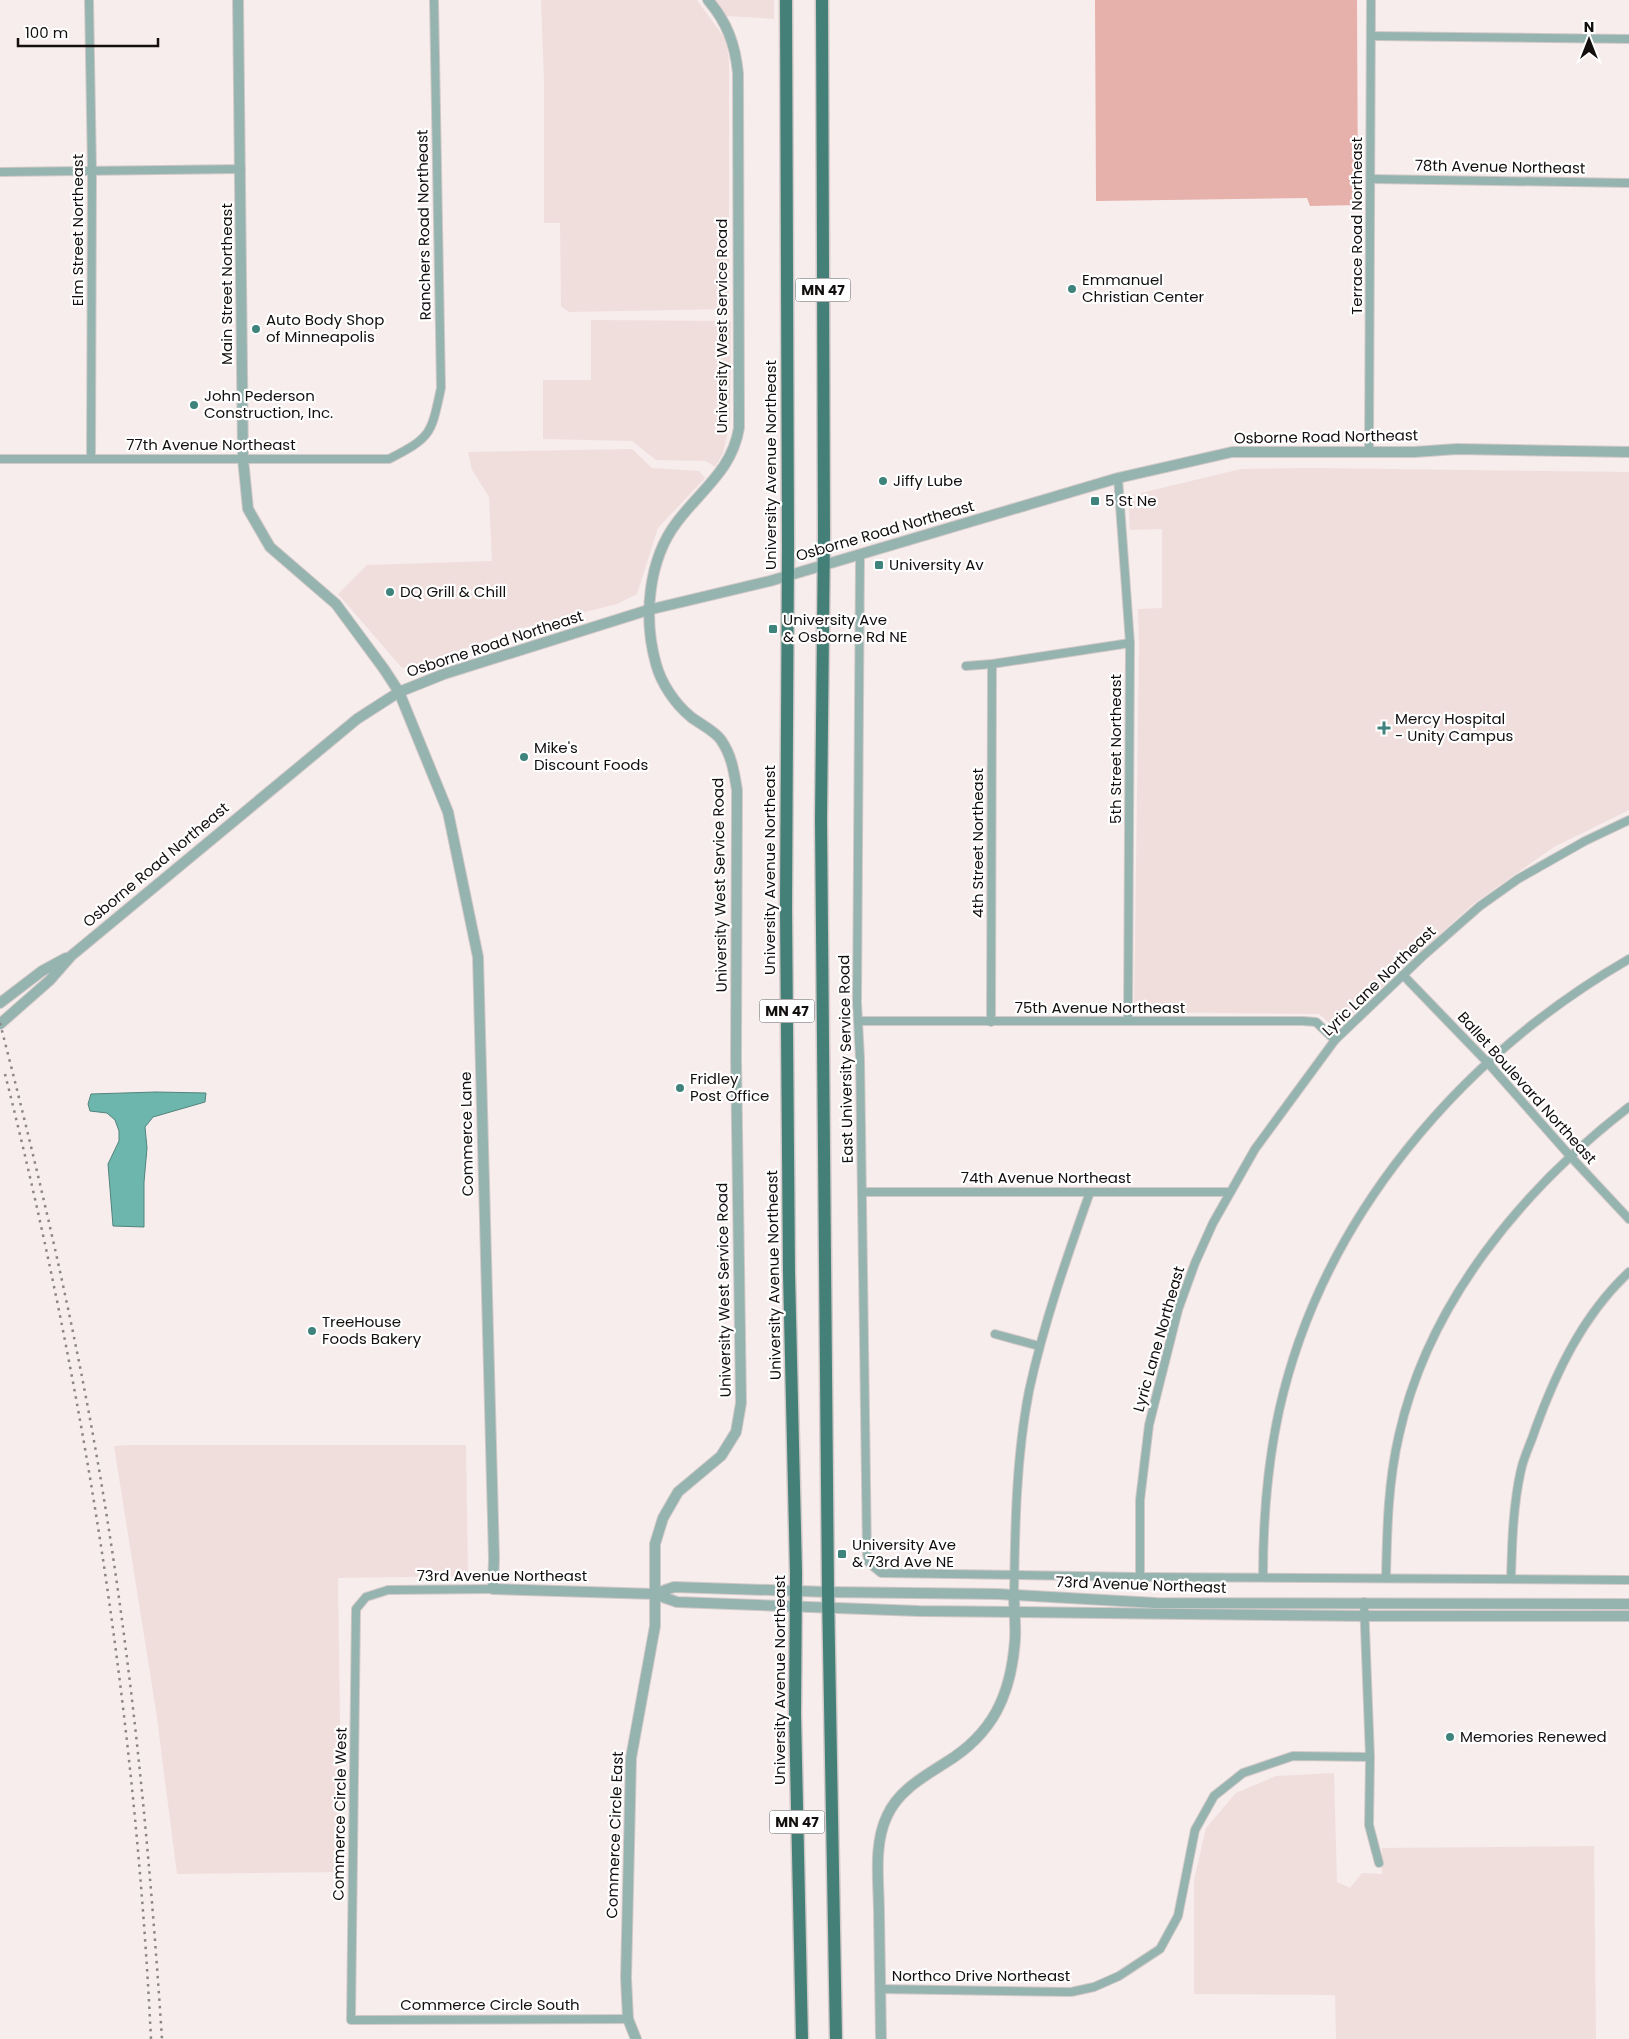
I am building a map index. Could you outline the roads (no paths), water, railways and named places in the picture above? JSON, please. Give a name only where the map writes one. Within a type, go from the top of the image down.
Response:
[{"type":"main road","name":"University Avenue Northeast","points":[[786,0],[786,908],[796,1590],[795,1714],[802,2039]]},
{"type":"main road","name":"MN 47","points":[[822,0],[823,565],[821,820],[828,1592],[830,1607],[836,2039]]},
{"type":"street","name":"Elm Street Northeast","points":[[89,0],[92,171],[91,459]]},
{"type":"street","name":"Main Street Northeast","points":[[238,0],[243,459],[248,509],[270,547],[336,604],[399,692]]},
{"type":"street","name":"Ranchers Road Northeast","points":[[418,444],[433,425],[440,388],[434,0]]},
{"type":"street","name":"University West Service Road","points":[[654,1594],[655,1544],[663,1518],[678,1492],[721,1456],[736,1432],[741,1403],[736,1058],[737,790],[733,761],[720,738],[688,714],[662,682],[655,662],[648,610],[655,568],[663,546],[676,523],[728,462],[736,445],[739,428],[736,57],[726,25],[708,0]]},
{"type":"street","name":"Terrace Road Northeast","points":[[1369,452],[1371,0]]},
{"type":"street","points":[[1371,36],[1629,39]]},
{"type":"street","points":[[0,172],[241,168]]},
{"type":"street","name":"78th Avenue Northeast","points":[[1371,179],[1629,183]]},
{"type":"street","name":"77th Avenue Northeast","points":[[0,459],[389,459],[418,444]]},
{"type":"street","name":"Osborne Road Northeast","points":[[0,1024],[50,980],[71,956],[350,724],[399,692],[444,674],[648,610],[787,576],[1118,478],[1232,452],[1369,452],[1457,449],[1629,452]]},
{"type":"street","name":"5th Street Northeast","points":[[1118,478],[1130,643],[1128,1021]]},
{"type":"street","name":"East University Service Road","points":[[860,554],[857,1002],[859,1022],[867,1554],[869,1563]]},
{"type":"street","points":[[966,666],[992,664],[1130,643]]},
{"type":"street","name":"4th Street Northeast","points":[[991,1022],[992,664]]},
{"type":"street","name":"Commerce Lane","points":[[399,692],[448,812],[478,957],[494,1558],[493,1589]]},
{"type":"street","name":"Lyric Lane Northeast","points":[[1140,1577],[1140,1500],[1149,1425],[1178,1310],[1194,1263],[1230,1192],[1276,1117],[1335,1040],[1403,975],[1480,906],[1518,879],[1585,841],[1629,820]]},
{"type":"street","name":"Osborne Road Northeast","points":[[0,1003],[42,971],[71,956]]},
{"type":"street","points":[[1263,1577],[1265,1506],[1280,1410],[1300,1343],[1331,1264],[1354,1224],[1421,1131],[1452,1096],[1488,1063],[1570,997],[1629,959]]},
{"type":"street","name":"Ballet Boulevard Northeast","points":[[1403,975],[1488,1063],[1629,1219]]},
{"type":"street","name":"75th Avenue Northeast","points":[[859,1022],[1303,1021],[1316,1022],[1335,1040]]},
{"type":"street","points":[[1386,1578],[1388,1507],[1399,1435],[1422,1364],[1441,1326],[1497,1234],[1535,1190],[1629,1107]]},
{"type":"street","name":"74th Avenue Northeast","points":[[862,1192],[1230,1192]]},
{"type":"street","points":[[881,2039],[878,1852],[886,1816],[899,1797],[921,1778],[958,1755],[985,1731],[1000,1708],[1009,1683],[1016,1639],[1014,1574],[1016,1496],[1020,1446],[1040,1346],[1056,1290],[1090,1192]]},
{"type":"street","points":[[1511,1579],[1515,1515],[1521,1470],[1550,1389],[1576,1339],[1600,1305],[1629,1272]]},
{"type":"street","points":[[996,1334],[1040,1346]]},
{"type":"street","name":"73rd Avenue Northeast","points":[[869,1563],[880,1573],[1140,1577],[1629,1580]]},
{"type":"street","name":"73rd Avenue Northeast","points":[[654,1594],[674,1587],[1014,1595],[1156,1604],[1364,1602],[1629,1604]]},
{"type":"street","name":"73rd Avenue Northeast","points":[[356,1609],[366,1597],[388,1590],[493,1589],[654,1594],[677,1602],[1014,1612],[1365,1616],[1629,1616]]},
{"type":"street","name":"Commerce Circle East","points":[[636,2039],[628,2019],[626,1978],[631,1758],[655,1626],[654,1594]]},
{"type":"street","points":[[1364,1602],[1370,1757],[1369,1825],[1379,1863]]},
{"type":"street","name":"Commerce Circle West","points":[[351,2020],[356,1609]]},
{"type":"street","name":"Northco Drive Northeast","points":[[880,1989],[1071,1992],[1094,1987],[1119,1976],[1160,1949],[1178,1916],[1195,1830],[1214,1796],[1243,1773],[1293,1756],[1370,1757]]},
{"type":"street","name":"Commerce Circle South","points":[[351,2020],[628,2019]]},
{"type":"water","points":[[206,1093],[205,1102],[153,1117],[145,1127],[147,1148],[144,1182],[144,1227],[113,1226],[108,1164],[119,1141],[119,1131],[115,1120],[107,1113],[90,1111],[88,1104],[91,1094]]},
{"type":"railway","points":[[0,1023],[70,1316],[93,1434],[114,1561],[132,1697],[146,1834],[162,2039]]},
{"type":"railway","points":[[5,1074],[34,1193],[59,1312],[82,1432],[102,1553],[133,1795],[151,2039]]},
{"type":"place","name":"Emmanuel Christian Center","points":[[1072,289]]},
{"type":"place","name":"Auto Body Shop of Minneapolis","points":[[256,329]]},
{"type":"place","name":"John Pederson Construction, Inc.","points":[[194,405]]},
{"type":"place","name":"Jiffy Lube","points":[[883,481]]},
{"type":"place","name":"5 St Ne","points":[[1095,501]]},
{"type":"place","name":"University Av","points":[[879,565]]},
{"type":"place","name":"DQ Grill & Chill","points":[[390,592]]},
{"type":"place","name":"University Ave & Osborne Rd NE","points":[[773,629]]},
{"type":"place","name":"Mercy Hospital - Unity Campus","points":[[1384,728]]},
{"type":"place","name":"Mike's Discount Foods","points":[[524,757]]},
{"type":"place","name":"Fridley Post Office","points":[[680,1088]]},
{"type":"place","name":"TreeHouse Foods Bakery","points":[[312,1331]]},
{"type":"place","name":"University Ave & 73rd Ave NE","points":[[842,1554]]},
{"type":"place","name":"Memories Renewed","points":[[1450,1737]]}]
